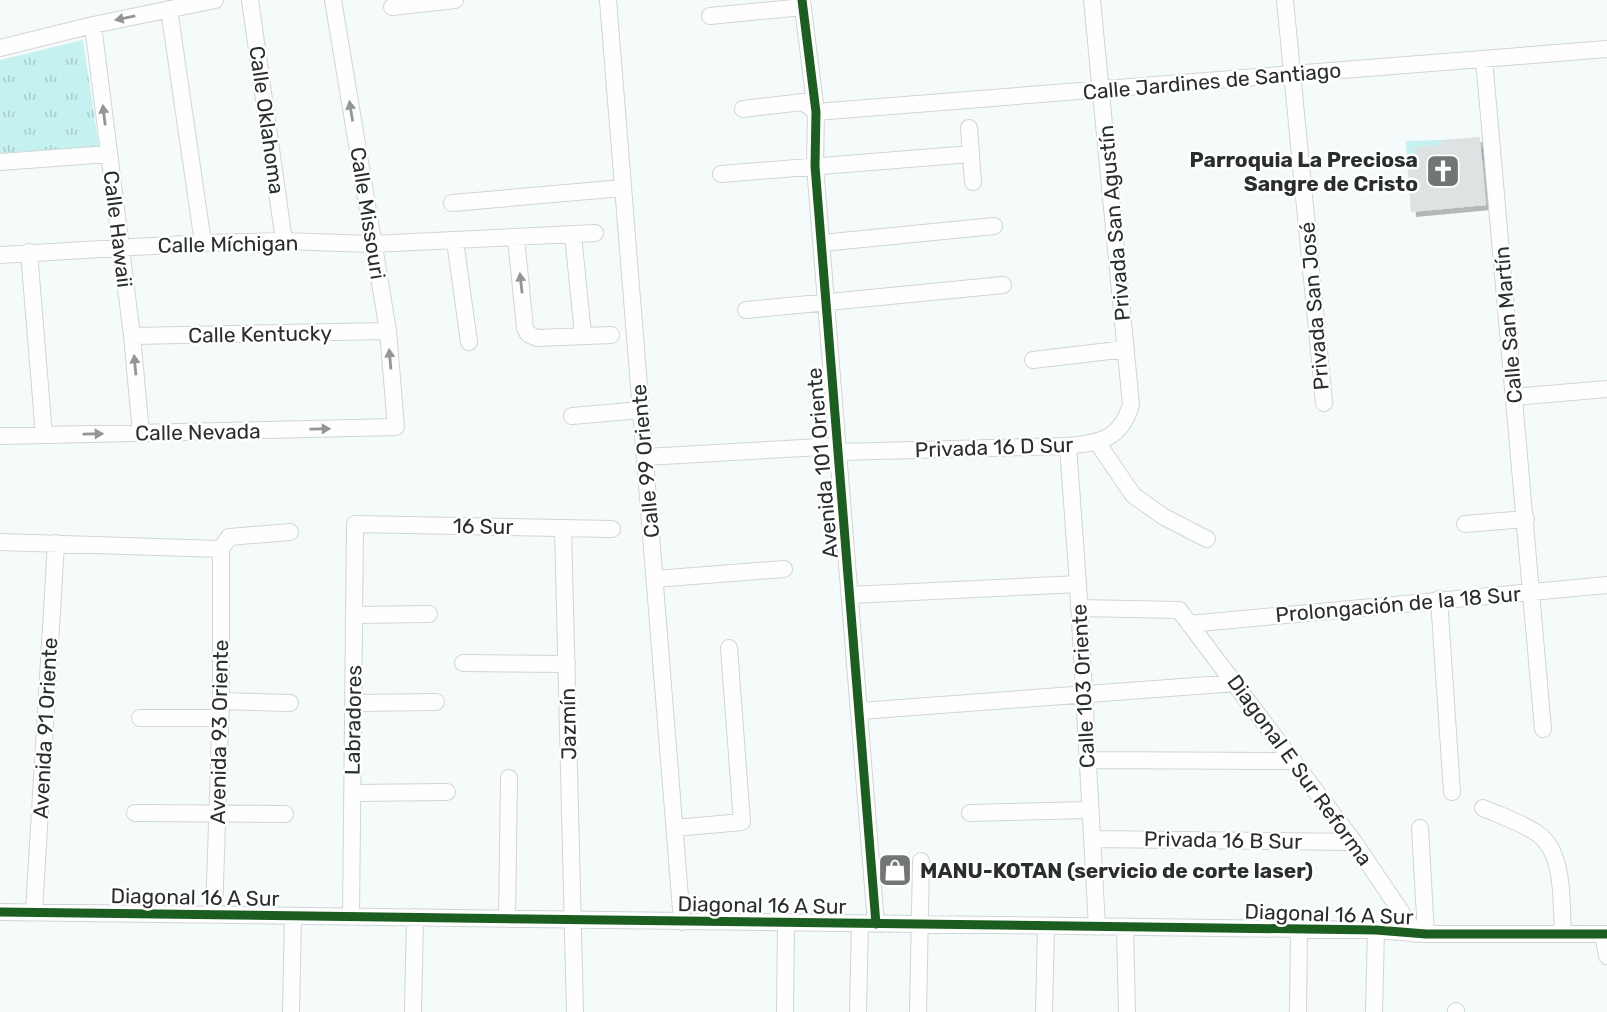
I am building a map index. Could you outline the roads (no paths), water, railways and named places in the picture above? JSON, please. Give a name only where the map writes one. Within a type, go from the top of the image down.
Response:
[{"type":"street","points":[[0,48],[93,25],[215,0]]},
{"type":"street","name":"Calle Oklahoma","points":[[250,0],[284,241]]},
{"type":"street","name":"Calle Missouri","points":[[333,0],[388,331],[396,428]]},
{"type":"street","points":[[392,7],[454,0]]},
{"type":"street","name":"Calle 99 Oriente","points":[[608,0],[682,922]]},
{"type":"street","name":"Privada San Agustín","points":[[1092,0],[1131,405]]},
{"type":"street","name":"Privada San José","points":[[1285,0],[1324,403]]},
{"type":"street","points":[[710,16],[803,4]]},
{"type":"street","name":"Avenida 101 Oriente","points":[[803,4],[816,112],[815,166],[876,924]]},
{"type":"street","points":[[169,9],[203,243]]},
{"type":"street","name":"Calle Hawaii","points":[[93,25],[132,336],[141,433]]},
{"type":"street","name":"Calle Jardines de Santiago","points":[[743,109],[803,102],[816,112],[1607,49]]},
{"type":"street","name":"Calle San Martín","points":[[1484,59],[1544,729]]},
{"type":"street","points":[[969,128],[974,182]]},
{"type":"street","points":[[0,162],[109,154]]},
{"type":"street","points":[[721,174],[971,154]]},
{"type":"street","points":[[452,203],[622,188]]},
{"type":"street","points":[[822,243],[994,226]]},
{"type":"street","name":"Calle Míchigan","points":[[0,255],[203,243],[284,241],[372,244],[596,233]]},
{"type":"street","points":[[573,235],[583,335]]},
{"type":"street","points":[[516,238],[525,328],[528,334],[537,338],[611,335]]},
{"type":"street","points":[[455,241],[469,342]]},
{"type":"street","points":[[29,252],[44,435]]},
{"type":"street","points":[[746,310],[1003,285]]},
{"type":"street","name":"Calle Kentucky","points":[[132,336],[388,331]]},
{"type":"street","points":[[1033,360],[1126,349]]},
{"type":"street","points":[[1514,397],[1607,389]]},
{"type":"street","name":"Privada 16 D Sur","points":[[645,457],[838,449],[1068,446],[1097,442],[1111,435],[1125,422],[1131,405]]},
{"type":"street","points":[[572,416],[641,410]]},
{"type":"street","name":"Calle Nevada","points":[[0,436],[396,428]]},
{"type":"street","points":[[1097,442],[1133,495],[1164,517],[1207,539]]},
{"type":"street","name":"Calle 103 Oriente","points":[[1068,446],[1097,927]]},
{"type":"street","points":[[1465,524],[1526,519]]},
{"type":"street","name":"16 Sur","points":[[355,524],[612,529]]},
{"type":"street","name":"Labradores","points":[[351,916],[355,524]]},
{"type":"street","name":"Jazmín","points":[[563,528],[575,1012]]},
{"type":"street","points":[[0,542],[221,549],[229,537],[290,532]]},
{"type":"street","name":"Avenida 91 Oriente","points":[[34,912],[56,543]]},
{"type":"street","name":"Avenida 93 Oriente","points":[[214,915],[221,710],[221,549]]},
{"type":"street","points":[[655,579],[783,569]]},
{"type":"street","points":[[850,595],[1078,584]]},
{"type":"street","name":"Prolongación de la 18 Sur","points":[[1189,624],[1607,585]]},
{"type":"street","points":[[1439,599],[1452,792]]},
{"type":"street","name":"Diagonal E Sur Reforma","points":[[1079,608],[1179,610],[1421,934]]},
{"type":"street","points":[[355,615],[429,614]]},
{"type":"street","points":[[675,828],[742,822],[729,648]]},
{"type":"street","points":[[463,663],[567,664]]},
{"type":"street","points":[[860,711],[1236,683]]},
{"type":"street","points":[[353,703],[436,702]]},
{"type":"street","points":[[140,719],[289,703]]},
{"type":"street","points":[[1088,760],[1294,761]]},
{"type":"street","points":[[507,919],[509,778]]},
{"type":"street","points":[[352,793],[447,792]]},
{"type":"street","points":[[1483,808],[1537,833],[1549,846],[1558,873],[1563,933]]},
{"type":"street","points":[[970,813],[1090,810]]},
{"type":"street","points":[[135,813],[285,814]]},
{"type":"street","points":[[1420,828],[1421,934]]},
{"type":"street","name":"Privada 16 B Sur","points":[[1092,839],[1354,842]]},
{"type":"street","points":[[918,1012],[921,861]]},
{"type":"street","name":"Diagonal 16 A Sur","points":[[0,912],[1376,930],[1421,934],[1605,934]]},
{"type":"street","points":[[290,1012],[293,916]]},
{"type":"street","points":[[413,1012],[415,917]]},
{"type":"street","points":[[785,1012],[786,922]]},
{"type":"street","points":[[858,1010],[859,924]]},
{"type":"street","points":[[1044,1012],[1046,926]]},
{"type":"street","points":[[1125,927],[1127,1012]]},
{"type":"street","points":[[1298,1012],[1299,929]]},
{"type":"street","points":[[1374,1012],[1376,930]]},
{"type":"street","points":[[1605,934],[1607,956]]},
{"type":"place","name":"Parroquia La Preciosa Sangre de Cristo","points":[[1443,171]]},
{"type":"place","name":"MANU-KOTAN (servicio de corte laser)","points":[[895,870]]}]
